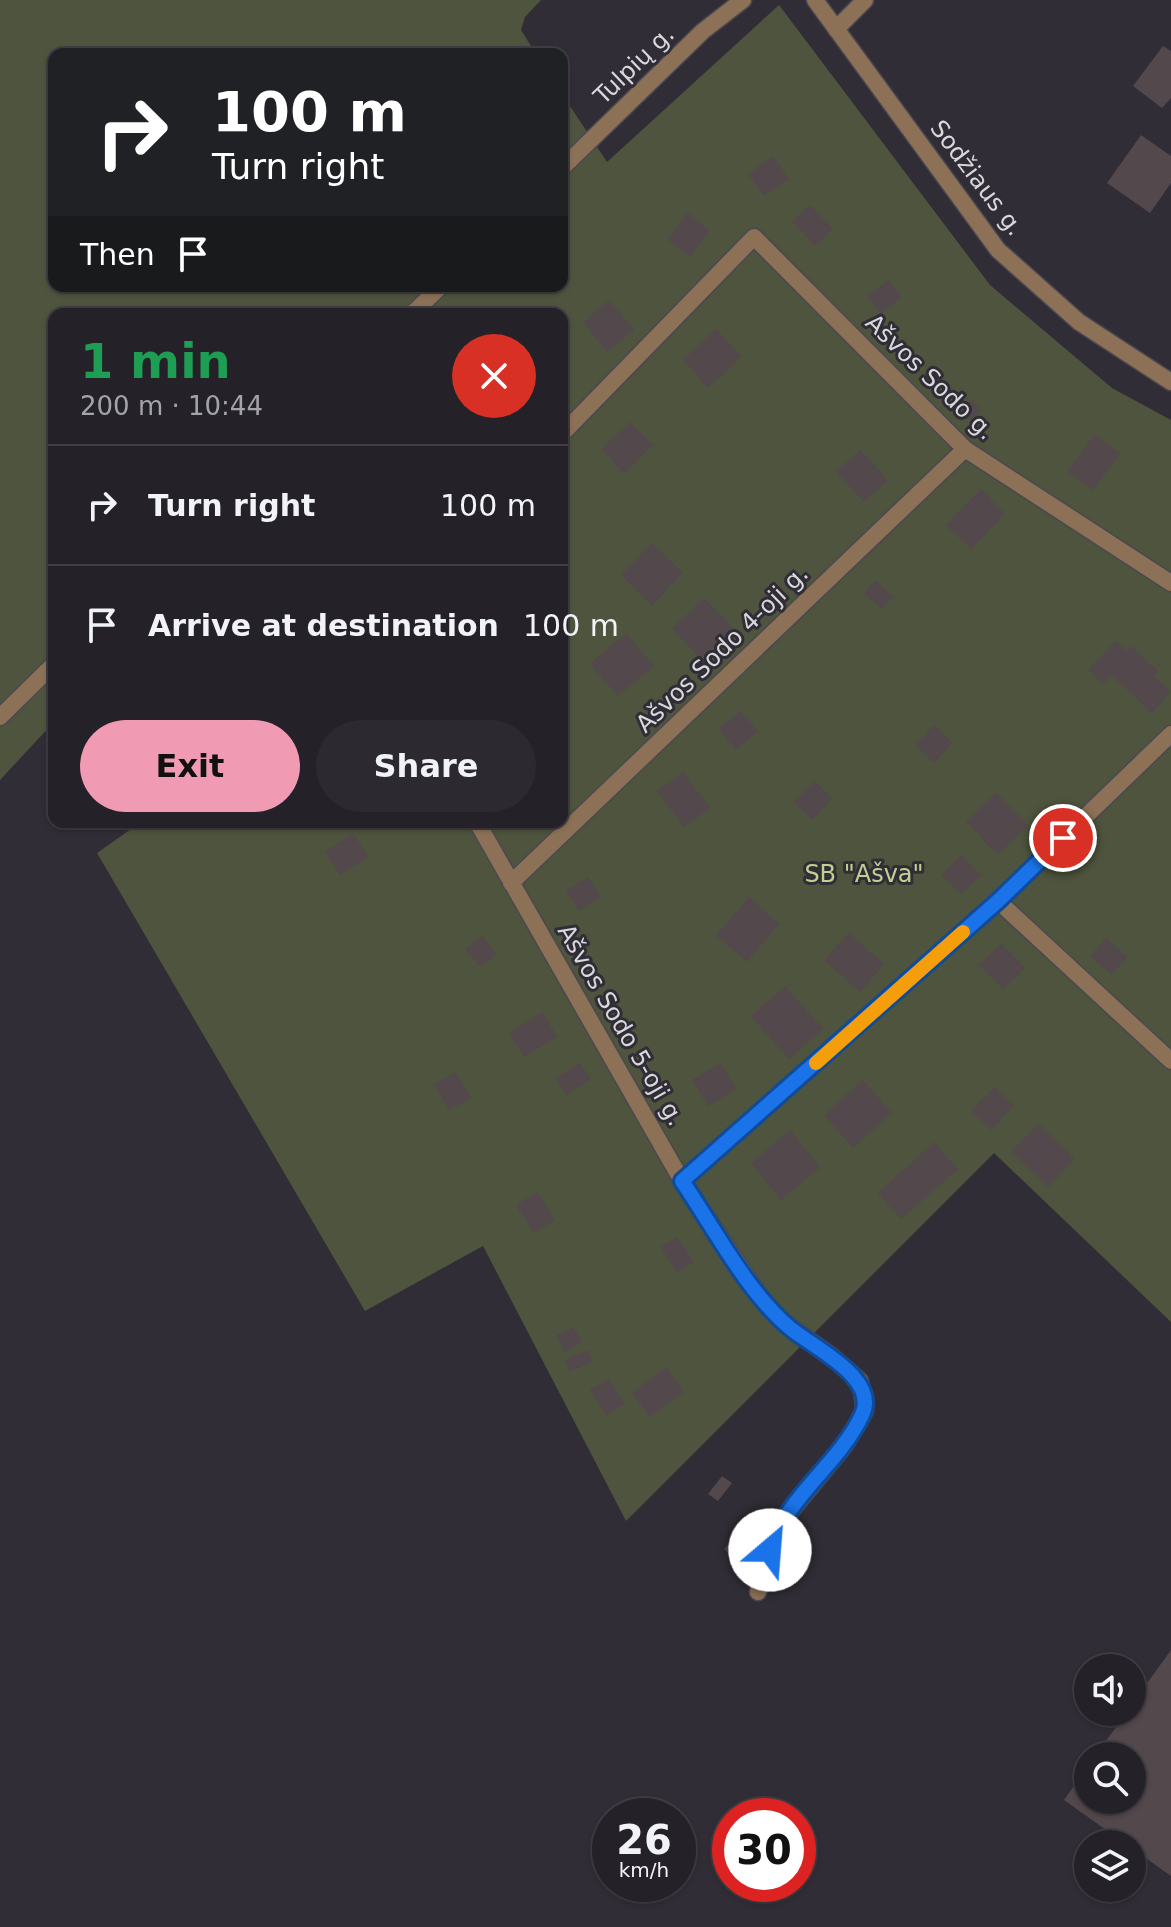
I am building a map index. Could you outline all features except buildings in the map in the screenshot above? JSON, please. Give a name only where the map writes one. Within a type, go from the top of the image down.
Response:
[{"type":"street","name":"Tulpių g.","points":[[568,162],[703,31],[743,0]]},
{"type":"street","name":"Sodžiaus g.","points":[[815,0],[998,250],[1079,322],[1171,382]]},
{"type":"street","points":[[836,29],[865,0]]},
{"type":"street","name":"Ašvos Sodo g.","points":[[568,428],[754,237],[965,449],[1171,583]]},
{"type":"street","points":[[418,308],[435,292]]},
{"type":"street","name":"Ašvos Sodo 4-oji g.","points":[[511,883],[965,449]]},
{"type":"street","points":[[0,717],[48,670]]},
{"type":"street","points":[[682,1181],[998,901],[1171,734]]},
{"type":"street","name":"Ašvos Sodo 5-oji g.","points":[[480,828],[682,1181],[778,1318],[860,1381],[865,1411],[845,1445],[776,1529],[758,1592]]},
{"type":"street","points":[[998,901],[1171,1061]]},
{"type":"green space","name":"SB \"Ašva\"","points":[[0,0],[541,0],[525,17],[521,30],[532,48],[48,48],[48,292],[568,292],[568,103],[607,162],[779,5],[990,285],[1112,388],[1171,420],[1171,1322],[994,1153],[626,1521],[483,1246],[365,1311],[97,853],[132,828],[568,828],[568,308],[48,308],[48,728],[0,780]]},
{"type":"slow traffic","points":[[816,1063],[963,932]]},
{"type":"route","points":[[770,1550],[776,1529],[845,1445],[865,1411],[860,1381],[778,1318],[682,1181],[998,901],[1063,838]]}]
